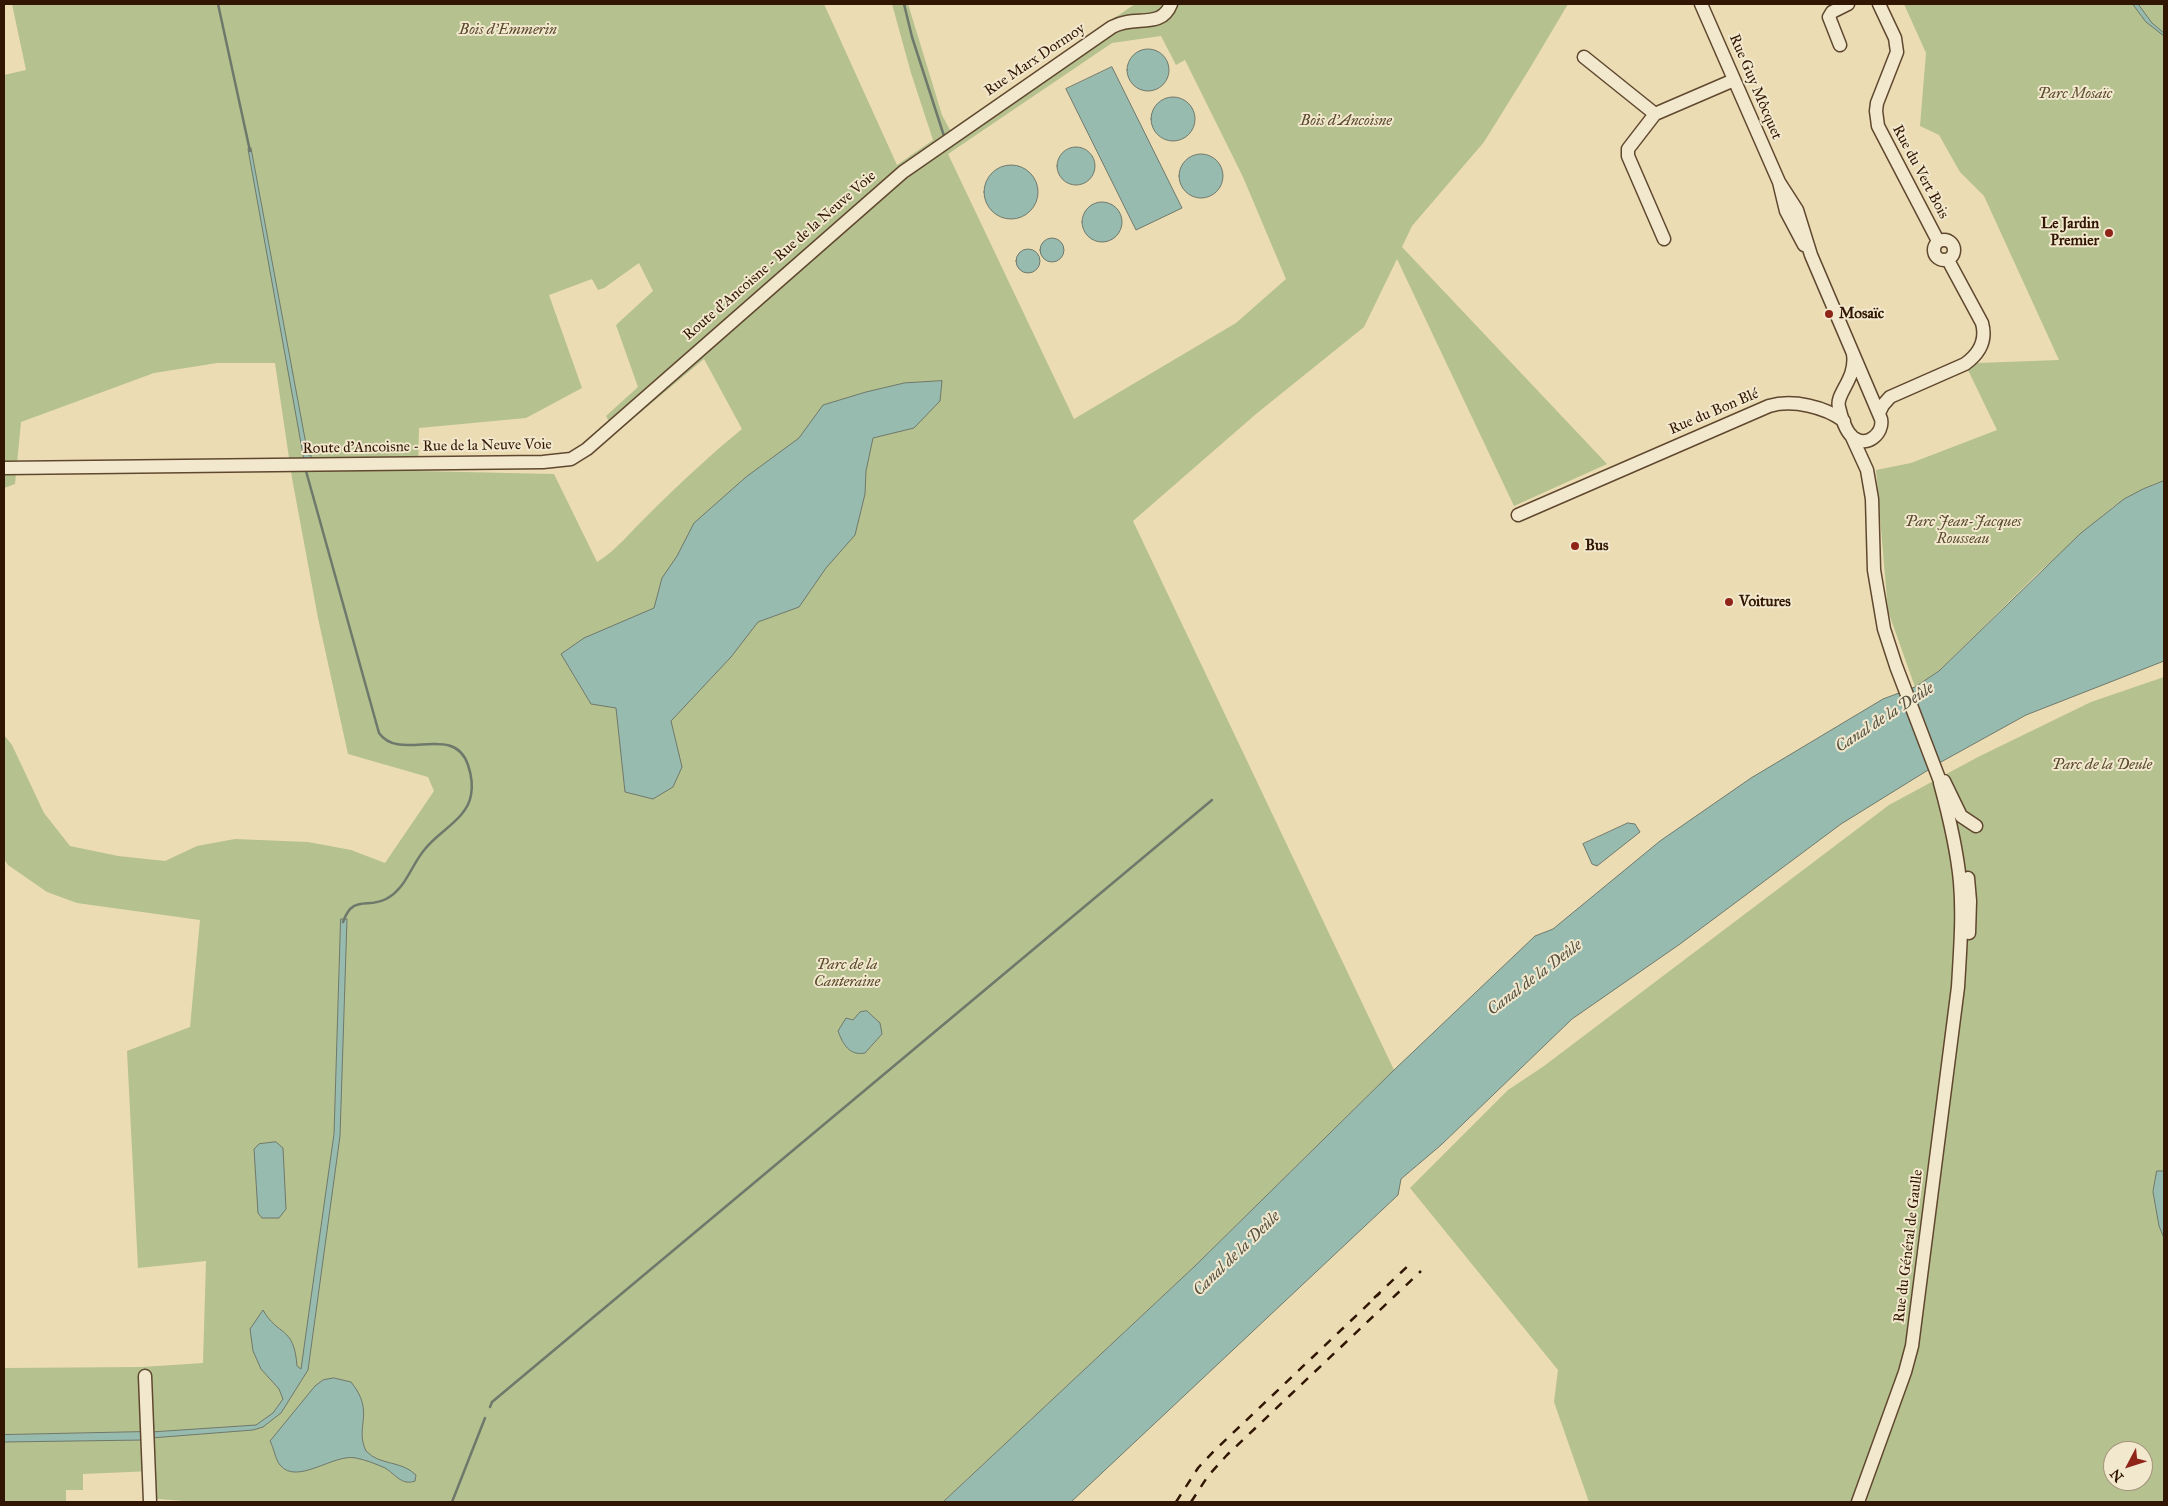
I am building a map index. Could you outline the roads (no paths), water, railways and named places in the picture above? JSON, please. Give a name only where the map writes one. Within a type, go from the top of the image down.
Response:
[{"type":"street","name":"Rue Marx Dormoy","points":[[944,142],[1112,27],[1129,20],[1156,20],[1167,12],[1171,4]]},
{"type":"street","name":"Rue Guy Môcquet","points":[[1701,4],[1778,182],[1797,210],[1811,255],[1870,391]]},
{"type":"street","points":[[1840,45],[1829,17],[1832,12],[1848,4]]},
{"type":"street","name":"Rue du Vert Bois","points":[[1879,4],[1895,38],[1897,52],[1877,103],[1878,126],[1938,241],[1945,240],[1952,244],[1954,253],[1948,260],[1982,324],[1984,335],[1981,346],[1975,356],[1965,364],[1890,397]]},
{"type":"street","points":[[1584,56],[1655,114]]},
{"type":"street","points":[[1664,239],[1627,153],[1630,146],[1655,114],[1734,80]]},
{"type":"street","name":"Route d'Ancoisne - Rue de la Neuve Voie","points":[[4,468],[543,462],[571,459],[587,449],[895,178],[944,142]]},
{"type":"street","points":[[1853,354],[1854,368],[1838,404],[1867,470],[1872,499],[1874,570],[1884,629],[1942,783],[1961,816],[1976,826]]},
{"type":"street","points":[[1812,407],[1858,385],[1879,396],[1890,397]]},
{"type":"street","points":[[1867,470],[1870,448],[1874,437],[1880,431],[1882,425],[1870,391]]},
{"type":"street","points":[[1879,413],[1882,405],[1890,397]]},
{"type":"street","name":"Rue du Bon Blé","points":[[1518,515],[1769,406],[1783,403],[1812,407],[1827,411],[1844,421]]},
{"type":"street","points":[[1851,435],[1860,441],[1874,437]]},
{"type":"street","points":[[1892,632],[1898,664]]},
{"type":"street","name":"Rue du Général de Gaulle","points":[[1858,1502],[1905,1372],[1912,1346],[1958,987],[1967,950],[1970,924],[1968,880],[1959,830],[1942,783]]},
{"type":"street","points":[[145,1376],[150,1502]]},
{"type":"water","points":[[2133,4],[2138,4],[2152,23],[2164,33],[2164,36],[2146,22]]},
{"type":"water","points":[[1152,49],[1160,52],[1166,58],[1169,70],[1166,82],[1160,88],[1144,91],[1136,88],[1130,82],[1127,66],[1130,58],[1136,52]]},
{"type":"water","points":[[1112,67],[1182,208],[1136,230],[1066,89]]},
{"type":"water","points":[[1173,97],[1185,101],[1191,107],[1195,119],[1191,131],[1185,137],[1173,141],[1161,137],[1155,131],[1151,119],[1155,107],[1161,101]]},
{"type":"water","points":[[1076,147],[1089,153],[1095,166],[1089,179],[1076,185],[1063,179],[1057,166],[1063,153]]},
{"type":"water","points":[[251,148],[308,455],[311,455],[311,460],[304,460],[248,149]]},
{"type":"water","points":[[1201,154],[1213,158],[1219,164],[1223,176],[1219,188],[1213,194],[1201,198],[1189,194],[1183,188],[1179,176],[1183,164],[1189,158]]},
{"type":"water","points":[[1006,165],[1016,165],[1026,169],[1034,177],[1038,192],[1034,207],[1026,215],[1016,219],[1006,219],[996,215],[988,207],[984,197],[984,187],[988,177],[996,169]]},
{"type":"water","points":[[1106,202],[1113,205],[1119,211],[1122,222],[1121,230],[1113,239],[1106,242],[1098,242],[1091,239],[1083,230],[1082,218],[1085,211],[1094,203]]},
{"type":"water","points":[[1047,238],[1057,238],[1064,245],[1064,255],[1057,262],[1047,262],[1040,255],[1040,245]]},
{"type":"water","points":[[1028,249],[1036,253],[1040,261],[1036,269],[1028,273],[1020,269],[1016,261],[1020,253]]},
{"type":"water","points":[[942,381],[940,401],[914,428],[873,438],[866,471],[865,494],[855,535],[826,568],[799,607],[758,622],[731,657],[671,721],[682,767],[673,787],[653,799],[625,792],[616,708],[591,704],[561,654],[584,638],[654,608],[662,578],[677,556],[694,523],[746,477],[799,438],[823,405],[904,383]]},
{"type":"water","name":"Canal de la Deûle","points":[[2164,481],[2164,661],[2026,715],[1941,762],[1841,824],[1680,944],[1572,1019],[1441,1145],[1401,1179],[1398,1195],[1071,1502],[943,1502],[1196,1265],[1394,1070],[1535,936],[1553,929],[1660,841],[1751,778],[1883,699],[1915,687],[1939,671],[2081,533],[2124,499]]},
{"type":"water","points":[[1628,823],[1635,824],[1640,832],[1597,866],[1592,864],[1583,844]]},
{"type":"water","points":[[341,919],[347,919],[340,1136],[308,1370],[281,1413],[263,1427],[253,1430],[151,1438],[151,1432],[256,1425],[273,1413],[283,1399],[279,1389],[261,1369],[253,1351],[250,1329],[263,1310],[274,1324],[289,1337],[293,1344],[297,1366],[301,1369],[334,1134]]},
{"type":"water","points":[[867,1011],[880,1023],[882,1034],[865,1053],[855,1053],[847,1048],[838,1031],[846,1018],[853,1020],[860,1012]]},
{"type":"water","points":[[276,1142],[283,1148],[286,1209],[279,1218],[262,1218],[258,1213],[254,1149],[259,1144]]},
{"type":"water","points":[[2157,1171],[2164,1171],[2164,1238],[2159,1226],[2153,1192]]},
{"type":"water","points":[[334,1378],[351,1382],[362,1402],[364,1411],[362,1434],[366,1451],[378,1459],[410,1470],[416,1475],[415,1481],[402,1481],[385,1468],[356,1458],[337,1460],[306,1471],[296,1472],[287,1471],[280,1465],[270,1441],[315,1386],[323,1380]]},
{"type":"water","points":[[142,1432],[143,1440],[4,1442],[4,1435]]},
{"type":"waterway","points":[[218,4],[250,151]]},
{"type":"waterway","points":[[904,4],[912,37],[944,136]]},
{"type":"waterway","points":[[306,471],[379,733],[388,741],[400,745],[439,744],[451,746],[461,753],[468,765],[472,783],[471,795],[464,811],[425,849],[399,889],[393,895],[379,902],[356,905],[347,913],[343,922]]},
{"type":"waterway","points":[[490,1407],[492,1402],[1212,800]]},
{"type":"waterway","points":[[452,1502],[485,1418]]},
{"type":"railway","points":[[1374,1298],[1412,1262]]},
{"type":"railway","points":[[1191,1502],[1208,1476],[1227,1455],[1421,1271]]},
{"type":"railway","points":[[1176,1502],[1198,1468],[1214,1451],[1380,1293]]},
{"type":"place","name":"Le Jardin Premier","points":[[2109,233]]},
{"type":"place","name":"Mosaïc","points":[[1829,314]]},
{"type":"place","name":"Bus","points":[[1575,546]]},
{"type":"place","name":"Voitures","points":[[1729,602]]},
{"type":"park label","name":"Bois d'Emmerin","points":[[508,30]]},
{"type":"park label","name":"Parc Mosaïc","points":[[2075,94]]},
{"type":"park label","name":"Bois d'Ancoisne","points":[[1346,121]]},
{"type":"park label","name":"Parc Jean-Jacques Rousseau","points":[[1963,530]]},
{"type":"park label","name":"Parc de la Deule","points":[[2102,765]]},
{"type":"park label","name":"Parc de la Canteraine","points":[[847,974]]}]
